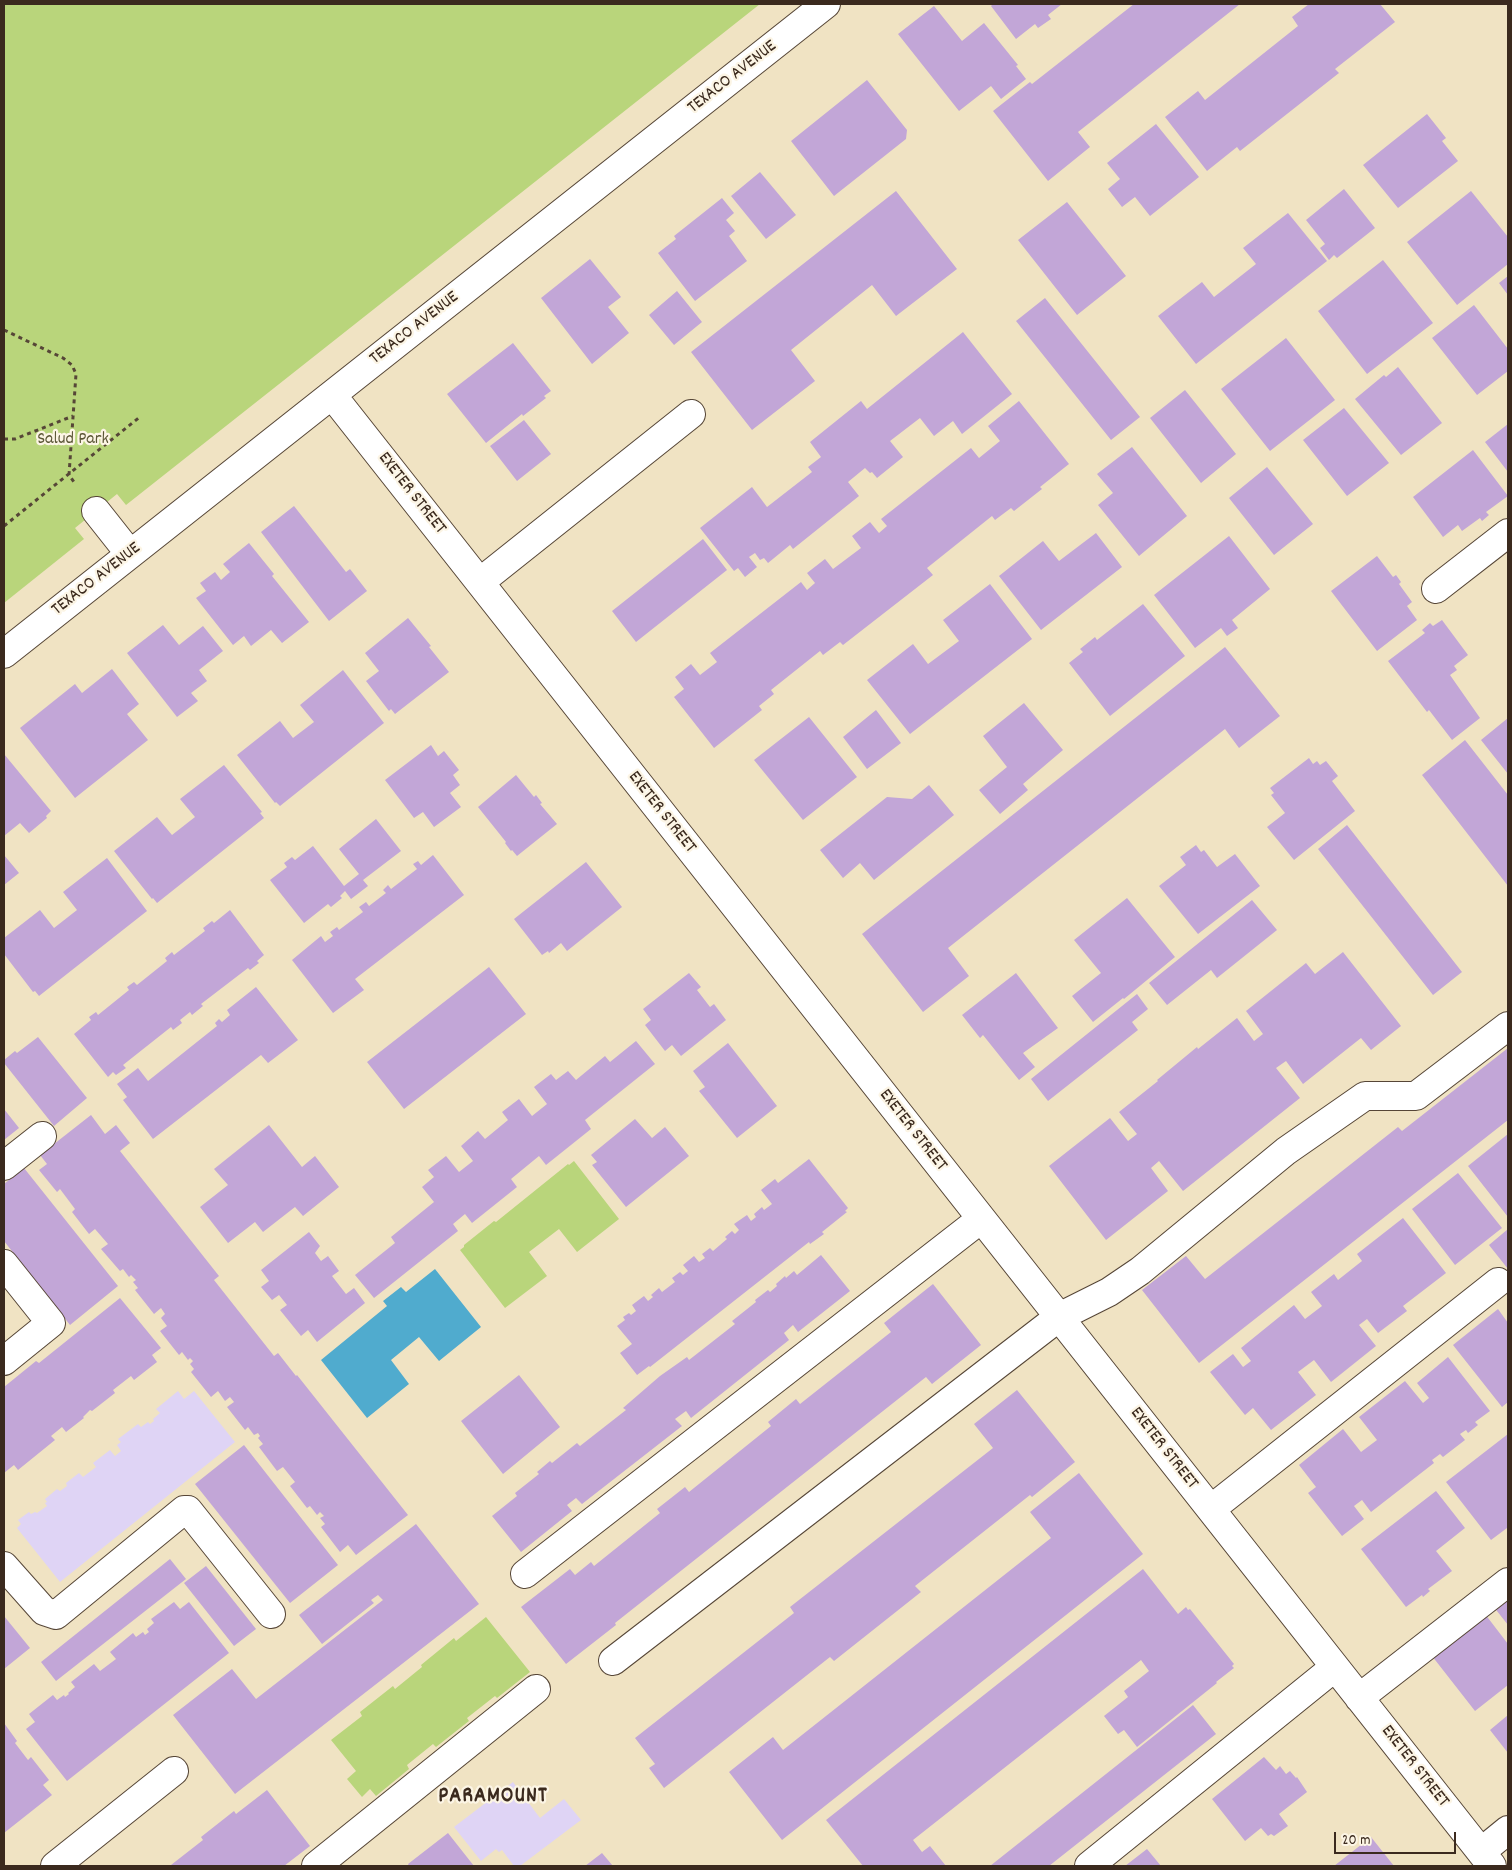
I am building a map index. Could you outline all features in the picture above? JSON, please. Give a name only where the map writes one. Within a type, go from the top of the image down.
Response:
[{"type":"street","name":"TEXACO AVENUE","points":[[4,654],[826,4]]},
{"type":"street","name":"EXETER STREET","points":[[332,395],[1487,1859]]},
{"type":"street","points":[[480,582],[691,414]]},
{"type":"street","points":[[96,511],[130,554]]},
{"type":"street","points":[[1436,589],[1508,533]]},
{"type":"street","points":[[613,1661],[1059,1317],[1109,1292],[1140,1271],[1286,1151],[1365,1096],[1416,1096],[1508,1026]]},
{"type":"street","points":[[4,1166],[42,1136]]},
{"type":"street","points":[[525,1574],[981,1219]]},
{"type":"street","points":[[4,1264],[51,1324],[4,1361]]},
{"type":"street","points":[[1211,1509],[1498,1282]]},
{"type":"street","points":[[4,1566],[44,1611],[56,1615],[184,1510],[188,1510],[271,1614]]},
{"type":"street","points":[[1359,1698],[1508,1582]]},
{"type":"street","points":[[1089,1866],[1335,1667]]},
{"type":"street","points":[[316,1866],[536,1689]]},
{"type":"street","points":[[55,1866],[174,1771]]},
{"type":"street","points":[[1487,1859],[1508,1830]]},
{"type":"path","points":[[4,330],[63,358],[72,365],[76,374],[69,475]]},
{"type":"path","points":[[4,439],[15,439],[73,416]]},
{"type":"path","points":[[4,526],[141,416]]},
{"type":"shaded area","points":[[178,1391],[184,1399],[194,1391],[235,1442],[60,1582],[17,1528],[21,1524],[18,1520],[29,1512],[31,1514],[37,1513],[47,1506],[45,1499],[57,1489],[60,1491],[67,1486],[66,1483],[79,1473],[83,1477],[96,1467],[93,1463],[110,1450],[115,1456],[121,1451],[117,1445],[121,1442],[118,1439],[138,1424],[141,1427],[148,1422],[150,1424],[154,1421],[153,1419],[160,1413],[156,1409]]},
{"type":"shaded area","points":[[513,1782],[540,1818],[564,1799],[581,1820],[520,1866],[514,1866],[502,1850],[499,1852],[496,1849],[481,1861],[454,1827]]},
{"type":"green space","name":"Salud Park","points":[[4,4],[760,4],[126,505],[117,494],[75,528],[84,539],[4,603]]},
{"type":"green space","points":[[574,1161],[619,1219],[577,1252],[559,1229],[529,1252],[547,1276],[505,1308],[460,1250],[494,1221],[496,1222]]},
{"type":"green space","points":[[486,1617],[530,1672],[497,1698],[495,1696],[467,1718],[469,1721],[436,1747],[433,1744],[407,1765],[409,1769],[376,1796],[370,1789],[362,1797],[347,1779],[356,1771],[331,1740],[362,1716],[360,1712],[393,1686],[395,1689],[454,1638],[456,1641]]},
{"type":"water","points":[[435,1269],[481,1327],[439,1361],[419,1337],[391,1360],[409,1384],[367,1418],[321,1360],[387,1306],[383,1301],[401,1287],[406,1292]]},
{"type":"building","points":[[993,4],[1062,4],[1048,15],[1051,19],[1038,28],[1035,24],[1016,39],[991,6]]},
{"type":"building","points":[[1134,4],[1240,4],[1078,132],[1090,147],[1048,181],[993,111],[1030,82],[1032,84]]},
{"type":"building","points":[[1309,4],[1380,4],[1395,22],[1335,69],[1339,73],[1240,151],[1237,147],[1207,171],[1165,117],[1198,91],[1205,100],[1298,26],[1292,17]]},
{"type":"building","points":[[934,6],[962,41],[984,23],[1018,65],[1016,66],[1026,79],[1001,99],[991,86],[959,111],[898,34]]},
{"type":"building","points":[[867,80],[907,130],[906,139],[834,196],[791,141]]},
{"type":"building","points":[[1427,114],[1446,138],[1442,141],[1458,161],[1398,208],[1363,165]]},
{"type":"building","points":[[1156,124],[1199,177],[1150,216],[1135,197],[1122,207],[1108,189],[1120,179],[1107,163]]},
{"type":"building","points":[[760,172],[796,215],[766,239],[731,196]]},
{"type":"building","points":[[1344,189],[1375,228],[1337,258],[1334,255],[1329,260],[1320,248],[1325,244],[1306,220]]},
{"type":"building","points":[[896,191],[957,269],[896,316],[872,285],[791,350],[815,381],[752,430],[691,352]]},
{"type":"building","points":[[1471,191],[1508,237],[1508,264],[1457,305],[1407,242]]},
{"type":"building","points":[[722,198],[734,213],[726,220],[735,231],[729,236],[747,261],[695,301],[658,253],[676,239],[674,236]]},
{"type":"building","points":[[1067,202],[1126,276],[1077,315],[1018,240]]},
{"type":"building","points":[[1288,213],[1327,261],[1196,364],[1158,316],[1202,282],[1214,297],[1256,264],[1243,248]]},
{"type":"building","points":[[590,259],[621,297],[608,307],[629,333],[592,364],[541,298]]},
{"type":"building","points":[[1383,260],[1433,323],[1367,374],[1318,311]]},
{"type":"building","points":[[1508,276],[1508,295],[1499,283]]},
{"type":"building","points":[[677,291],[702,322],[674,345],[649,315]]},
{"type":"building","points":[[1045,298],[1140,417],[1111,440],[1016,321]]},
{"type":"building","points":[[1474,305],[1508,349],[1508,371],[1477,395],[1432,338]]},
{"type":"building","points":[[963,332],[1012,394],[962,434],[953,421],[934,436],[920,418],[890,441],[903,457],[877,478],[865,468],[848,482],[859,496],[793,549],[790,545],[768,563],[764,558],[760,560],[755,553],[749,557],[757,567],[745,577],[738,568],[734,571],[700,528],[752,487],[767,507],[812,472],[808,467],[821,457],[810,442],[861,401],[867,409]]},
{"type":"building","points":[[1286,338],[1335,400],[1270,451],[1221,389]]},
{"type":"building","points":[[513,343],[551,391],[544,396],[546,398],[523,416],[522,414],[486,443],[447,394]]},
{"type":"building","points":[[1398,367],[1442,423],[1401,455],[1355,399],[1384,375],[1386,377]]},
{"type":"building","points":[[1185,390],[1236,454],[1201,483],[1150,418]]},
{"type":"building","points":[[1019,401],[1069,464],[1014,511],[1011,508],[995,520],[992,516],[927,568],[933,575],[843,645],[840,642],[823,655],[820,651],[771,690],[774,694],[759,706],[762,710],[714,748],[674,697],[684,689],[675,677],[691,664],[700,675],[717,662],[710,653],[801,582],[807,590],[815,583],[807,573],[825,559],[833,569],[861,548],[852,536],[870,522],[879,533],[887,526],[881,519],[971,448],[979,458],[1000,441],[988,426]]},
{"type":"building","points":[[1344,408],[1389,463],[1347,496],[1303,440]]},
{"type":"building","points":[[524,420],[551,454],[517,481],[490,446]]},
{"type":"building","points":[[1508,424],[1508,472],[1485,442]]},
{"type":"building","points":[[1132,447],[1187,516],[1139,556],[1098,505],[1113,493],[1097,474]]},
{"type":"building","points":[[1473,450],[1508,496],[1486,512],[1489,515],[1482,521],[1480,518],[1462,531],[1458,525],[1443,537],[1413,497]]},
{"type":"building","points":[[1267,467],[1313,524],[1274,555],[1229,498]]},
{"type":"building","points":[[294,506],[346,572],[350,569],[367,591],[329,621],[261,532]]},
{"type":"building","points":[[1096,533],[1122,567],[1041,630],[999,576],[1043,541],[1059,561]]},
{"type":"building","points":[[1229,536],[1270,589],[1232,620],[1238,628],[1227,636],[1221,628],[1195,648],[1154,595]]},
{"type":"building","points":[[703,539],[727,570],[636,642],[612,611]]},
{"type":"building","points":[[249,543],[274,574],[272,576],[309,622],[282,643],[271,630],[251,646],[244,636],[233,645],[196,598],[206,591],[200,583],[215,572],[221,580],[230,572],[223,564]]},
{"type":"building","points":[[1377,556],[1393,577],[1396,575],[1401,582],[1399,584],[1412,602],[1407,606],[1417,620],[1377,651],[1331,591]]},
{"type":"building","points":[[990,584],[1032,639],[910,734],[867,680],[913,644],[928,664],[959,641],[943,620]]},
{"type":"building","points":[[1143,604],[1185,656],[1110,716],[1069,663],[1083,652],[1080,649],[1095,637],[1097,640]]},
{"type":"building","points":[[408,618],[449,672],[395,714],[391,709],[389,711],[366,681],[379,671],[365,653]]},
{"type":"building","points":[[1442,620],[1468,655],[1454,666],[1457,670],[1450,675],[1480,718],[1452,740],[1429,710],[1427,712],[1388,661],[1425,633],[1422,630],[1430,623],[1433,626]]},
{"type":"building","points":[[163,625],[179,645],[203,626],[223,651],[199,670],[207,681],[191,693],[198,701],[177,717],[127,653]]},
{"type":"building","points":[[1225,647],[1280,716],[1239,748],[1225,729],[948,948],[969,976],[923,1012],[862,934]]},
{"type":"building","points":[[112,669],[139,704],[127,714],[148,740],[75,798],[20,728],[75,684],[82,693]]},
{"type":"building","points":[[343,670],[384,723],[280,806],[275,803],[237,755],[280,721],[293,738],[314,722],[300,705]]},
{"type":"building","points":[[1024,703],[1063,750],[1023,784],[1028,790],[1000,814],[979,790],[1007,767],[983,736]]},
{"type":"building","points":[[876,710],[901,743],[867,769],[843,737]]},
{"type":"building","points":[[809,717],[857,777],[803,820],[754,760]]},
{"type":"building","points":[[1508,718],[1508,774],[1481,740]]},
{"type":"building","points":[[1465,740],[1508,795],[1508,886],[1422,775]]},
{"type":"building","points":[[431,745],[438,756],[444,751],[459,770],[453,775],[460,785],[450,793],[461,807],[434,827],[423,812],[414,818],[385,780]]},
{"type":"building","points":[[4,754],[51,811],[46,816],[47,818],[29,833],[20,823],[4,836]]},
{"type":"building","points":[[1309,758],[1313,764],[1317,761],[1320,765],[1326,761],[1338,776],[1332,781],[1355,811],[1294,860],[1267,827],[1285,813],[1271,795],[1274,793],[1270,788]]},
{"type":"building","points":[[224,765],[262,812],[260,813],[264,818],[157,903],[114,851],[157,817],[172,835],[195,817],[180,799]]},
{"type":"building","points":[[516,775],[534,797],[536,795],[542,803],[540,804],[557,824],[517,856],[511,851],[478,807]]},
{"type":"building","points":[[929,785],[954,815],[874,880],[860,863],[843,878],[820,850],[887,797],[912,799]]},
{"type":"building","points":[[376,819],[401,851],[363,880],[368,886],[351,899],[345,891],[340,896],[342,898],[331,907],[328,904],[304,923],[270,880],[287,867],[284,863],[292,857],[295,860],[313,846],[344,886],[359,874],[339,849]]},
{"type":"building","points":[[1347,825],[1462,972],[1433,995],[1318,849]]},
{"type":"building","points":[[1196,845],[1201,852],[1204,850],[1217,867],[1235,854],[1260,886],[1198,934],[1159,886],[1186,865],[1180,857]]},
{"type":"building","points":[[4,855],[19,873],[4,885]]},
{"type":"building","points":[[433,855],[464,895],[355,979],[364,990],[333,1013],[292,960],[321,936],[325,942],[333,936],[330,932],[337,927],[339,930],[363,912],[359,907],[366,902],[369,906],[386,893],[383,890],[388,885],[391,889],[417,869],[413,864],[418,861],[421,865]]},
{"type":"building","points":[[107,858],[147,911],[39,996],[35,991],[33,992],[4,954],[4,938],[40,910],[54,928],[77,910],[63,892]]},
{"type":"building","points":[[586,862],[622,907],[567,951],[561,943],[549,953],[548,951],[542,955],[514,919]]},
{"type":"building","points":[[1127,898],[1175,957],[1093,1022],[1072,996],[1101,973],[1074,940]]},
{"type":"building","points":[[1252,900],[1277,930],[1217,978],[1211,970],[1167,1005],[1149,983]]},
{"type":"building","points":[[230,910],[264,955],[257,961],[259,963],[250,970],[248,968],[201,1004],[203,1006],[192,1015],[190,1012],[180,1020],[182,1023],[173,1030],[171,1027],[123,1065],[126,1068],[116,1075],[113,1072],[108,1077],[74,1034],[91,1020],[89,1017],[96,1012],[98,1015],[129,990],[127,987],[134,982],[137,985],[167,961],[165,958],[172,952],[174,955],[205,931],[203,928],[212,921],[214,923]]},
{"type":"building","points":[[1343,952],[1401,1026],[1371,1050],[1361,1038],[1303,1084],[1286,1061],[1276,1068],[1300,1098],[1183,1191],[1159,1161],[1151,1168],[1168,1191],[1106,1240],[1049,1166],[1110,1118],[1128,1141],[1137,1134],[1119,1112],[1197,1047],[1198,1049],[1237,1018],[1254,1041],[1263,1034],[1246,1011],[1306,963],[1315,974]]},
{"type":"building","points":[[489,967],[526,1014],[404,1109],[367,1062]]},
{"type":"building","points":[[689,973],[701,987],[697,990],[710,1007],[714,1004],[726,1020],[681,1056],[672,1045],[665,1051],[645,1025],[651,1020],[643,1009]]},
{"type":"building","points":[[1016,973],[1058,1028],[1023,1053],[1035,1067],[1019,1080],[983,1035],[980,1038],[962,1015]]},
{"type":"building","points":[[256,987],[298,1040],[268,1063],[261,1055],[153,1139],[123,1100],[127,1097],[117,1084],[138,1068],[148,1081],[217,1026],[215,1023],[219,1019],[222,1022],[230,1015],[227,1010]]},
{"type":"building","points":[[1137,994],[1148,1009],[1132,1022],[1138,1030],[1048,1101],[1031,1079]]},
{"type":"building","points":[[38,1037],[87,1098],[54,1126],[4,1063],[4,1060],[15,1051],[17,1053]]},
{"type":"building","points":[[636,1041],[655,1064],[585,1120],[591,1129],[546,1165],[539,1156],[511,1179],[517,1187],[472,1223],[465,1214],[453,1224],[458,1231],[374,1298],[355,1275],[395,1243],[391,1237],[434,1202],[422,1187],[434,1177],[428,1170],[446,1156],[459,1172],[473,1161],[461,1146],[478,1131],[485,1139],[508,1120],[502,1112],[519,1099],[532,1116],[547,1104],[534,1087],[551,1074],[556,1080],[568,1071],[576,1080],[605,1056],[610,1062]]},
{"type":"building","points":[[728,1043],[777,1106],[737,1138],[699,1091],[705,1087],[693,1071]]},
{"type":"building","points":[[1508,1048],[1508,1120],[1199,1363],[1142,1290],[1186,1256],[1205,1279],[1398,1127],[1402,1131]]},
{"type":"building","points":[[4,1109],[19,1128],[4,1140]]},
{"type":"building","points":[[91,1115],[105,1134],[116,1125],[130,1143],[120,1151],[219,1276],[214,1280],[274,1356],[278,1353],[297,1375],[408,1515],[356,1555],[348,1545],[340,1552],[321,1527],[325,1524],[320,1518],[324,1516],[320,1512],[317,1515],[310,1506],[307,1508],[290,1486],[295,1482],[283,1467],[277,1471],[259,1447],[263,1444],[258,1438],[260,1436],[258,1433],[254,1435],[248,1427],[245,1430],[227,1407],[234,1402],[230,1397],[225,1401],[218,1391],[211,1397],[191,1372],[194,1369],[190,1364],[193,1361],[190,1358],[188,1360],[182,1352],[179,1355],[160,1331],[167,1326],[161,1318],[165,1314],[161,1308],[154,1314],[135,1290],[138,1288],[133,1282],[136,1280],[131,1275],[129,1277],[123,1269],[120,1271],[101,1249],[108,1244],[95,1229],[89,1234],[72,1212],[75,1209],[60,1189],[57,1192],[39,1170],[47,1164],[40,1155]]},
{"type":"building","points":[[635,1119],[652,1138],[665,1127],[689,1156],[626,1207],[592,1165],[597,1162],[591,1155]]},
{"type":"building","points":[[269,1125],[302,1167],[315,1156],[339,1187],[303,1216],[295,1207],[263,1232],[255,1222],[228,1243],[200,1207],[228,1185],[214,1169]]},
{"type":"building","points":[[1508,1134],[1508,1217],[1468,1166]]},
{"type":"building","points":[[809,1159],[848,1208],[845,1211],[847,1212],[822,1232],[824,1234],[810,1244],[809,1242],[650,1367],[637,1375],[620,1353],[632,1344],[617,1326],[625,1320],[623,1317],[629,1313],[631,1315],[636,1311],[632,1305],[644,1296],[648,1301],[653,1297],[651,1295],[659,1288],[662,1292],[675,1282],[672,1278],[680,1272],[683,1275],[688,1271],[683,1265],[694,1256],[699,1262],[705,1258],[702,1254],[710,1248],[713,1251],[727,1239],[725,1237],[732,1231],[735,1234],[739,1230],[734,1224],[747,1215],[751,1221],[756,1217],[754,1214],[762,1207],[764,1210],[772,1204],[761,1190],[775,1179],[778,1183]]},
{"type":"building","points":[[24,1168],[118,1286],[70,1325],[4,1241],[4,1184]]},
{"type":"building","points":[[1458,1173],[1502,1228],[1455,1265],[1412,1209]]},
{"type":"building","points":[[1403,1218],[1446,1273],[1403,1306],[1407,1311],[1378,1333],[1367,1319],[1359,1325],[1376,1346],[1331,1382],[1314,1360],[1298,1372],[1316,1395],[1271,1430],[1253,1408],[1245,1415],[1210,1372],[1233,1354],[1243,1367],[1251,1361],[1241,1348],[1294,1305],[1305,1319],[1322,1306],[1311,1292],[1334,1274],[1338,1280],[1362,1261],[1357,1254]]},
{"type":"building","points":[[1508,1229],[1508,1269],[1489,1245]]},
{"type":"building","points":[[309,1232],[320,1246],[315,1253],[321,1261],[328,1256],[339,1271],[332,1276],[346,1294],[354,1288],[365,1303],[317,1342],[308,1330],[301,1336],[280,1310],[287,1305],[279,1295],[272,1300],[261,1287],[269,1281],[261,1270]]},
{"type":"building","points":[[821,1255],[850,1291],[798,1332],[793,1325],[784,1333],[789,1340],[691,1418],[686,1411],[675,1419],[682,1426],[582,1504],[576,1498],[567,1505],[572,1511],[521,1552],[492,1516],[517,1496],[515,1493],[539,1474],[537,1472],[550,1461],[552,1463],[577,1443],[580,1446],[626,1410],[623,1408],[660,1376],[687,1357],[689,1360],[735,1324],[732,1321],[768,1290],[770,1292],[785,1276],[786,1278],[794,1271],[797,1275]]},
{"type":"building","points":[[933,1284],[981,1345],[932,1384],[926,1377],[615,1623],[616,1625],[566,1664],[521,1607],[570,1569],[575,1575],[591,1562],[594,1566],[660,1513],[657,1509],[685,1487],[689,1492],[771,1426],[768,1422],[796,1399],[800,1404],[891,1332],[884,1323]]},
{"type":"building","points":[[120,1298],[161,1348],[152,1355],[157,1362],[134,1380],[131,1376],[113,1390],[115,1393],[92,1411],[90,1410],[84,1418],[66,1432],[62,1427],[51,1436],[55,1440],[18,1470],[14,1465],[4,1473],[4,1387],[36,1361],[39,1363]]},
{"type":"building","points":[[1498,1309],[1508,1323],[1508,1402],[1502,1407],[1453,1345]]},
{"type":"building","points":[[1448,1357],[1490,1411],[1475,1422],[1478,1425],[1468,1433],[1466,1430],[1460,1434],[1465,1440],[1443,1457],[1440,1454],[1432,1460],[1434,1463],[1371,1512],[1362,1500],[1354,1506],[1364,1519],[1342,1536],[1308,1493],[1316,1487],[1299,1465],[1343,1429],[1361,1452],[1377,1440],[1359,1417],[1405,1381],[1423,1403],[1429,1398],[1417,1383]]},
{"type":"building","points":[[519,1375],[560,1427],[503,1474],[461,1421]]},
{"type":"building","points":[[1017,1390],[1075,1462],[915,1586],[921,1592],[834,1661],[830,1657],[664,1788],[649,1768],[655,1764],[635,1738],[794,1613],[790,1607],[993,1448],[974,1424]]},
{"type":"building","points":[[1508,1434],[1508,1530],[1507,1528],[1491,1540],[1446,1482]]},
{"type":"building","points":[[244,1445],[338,1565],[290,1603],[195,1484]]},
{"type":"building","points":[[1079,1473],[1143,1554],[782,1840],[729,1772],[773,1737],[783,1750],[1051,1538],[1030,1512]]},
{"type":"building","points":[[1436,1491],[1465,1528],[1436,1551],[1452,1571],[1428,1589],[1430,1591],[1423,1597],[1422,1595],[1406,1607],[1361,1549]]},
{"type":"building","points":[[416,1524],[479,1604],[235,1794],[173,1715],[232,1669],[256,1699],[383,1600],[378,1595],[371,1600],[374,1603],[322,1644],[299,1615]]},
{"type":"building","points":[[170,1559],[186,1579],[56,1681],[41,1662]]},
{"type":"building","points":[[206,1566],[256,1629],[234,1646],[184,1583]]},
{"type":"building","points":[[1143,1569],[1178,1614],[1186,1607],[1188,1610],[1190,1609],[1234,1664],[1232,1666],[1234,1668],[1137,1747],[1124,1730],[1118,1734],[1104,1716],[1128,1697],[1124,1691],[1149,1671],[1141,1660],[913,1840],[922,1852],[930,1846],[946,1866],[863,1866],[826,1820]]},
{"type":"building","points":[[1508,1594],[1508,1625],[1493,1606]]},
{"type":"building","points":[[174,1602],[180,1609],[189,1602],[229,1653],[67,1781],[26,1729],[35,1722],[29,1714],[53,1695],[57,1700],[69,1694],[75,1687],[71,1682],[94,1664],[100,1671],[116,1659],[110,1652],[133,1633],[136,1637],[143,1632],[145,1635],[149,1632],[147,1629],[154,1623],[151,1619]]},
{"type":"building","points":[[1485,1614],[1508,1644],[1508,1685],[1475,1711],[1432,1656]]},
{"type":"building","points":[[4,1616],[30,1648],[4,1669]]},
{"type":"building","points":[[1193,1705],[1216,1734],[1049,1866],[990,1866]]},
{"type":"building","points":[[1508,1715],[1508,1753],[1490,1730]]},
{"type":"building","points":[[4,1723],[17,1741],[15,1743],[28,1760],[31,1757],[49,1780],[43,1785],[52,1795],[4,1833]]},
{"type":"building","points":[[1264,1757],[1276,1770],[1280,1766],[1286,1774],[1290,1771],[1297,1777],[1307,1792],[1279,1814],[1288,1826],[1274,1836],[1271,1834],[1268,1836],[1261,1828],[1245,1841],[1212,1799]]},
{"type":"building","points":[[267,1790],[310,1846],[284,1866],[171,1865],[203,1840],[201,1837],[234,1811],[236,1814]]},
{"type":"building","points":[[448,1833],[474,1866],[409,1866],[408,1864]]},
{"type":"building","points":[[1371,1837],[1394,1866],[1334,1866]]},
{"type":"building","points":[[1147,1849],[1161,1866],[1125,1866]]},
{"type":"building","points":[[602,1853],[613,1866],[585,1866]]},
{"type":"district","name":"PARAMOUNT","points":[[493,1798]]}]
